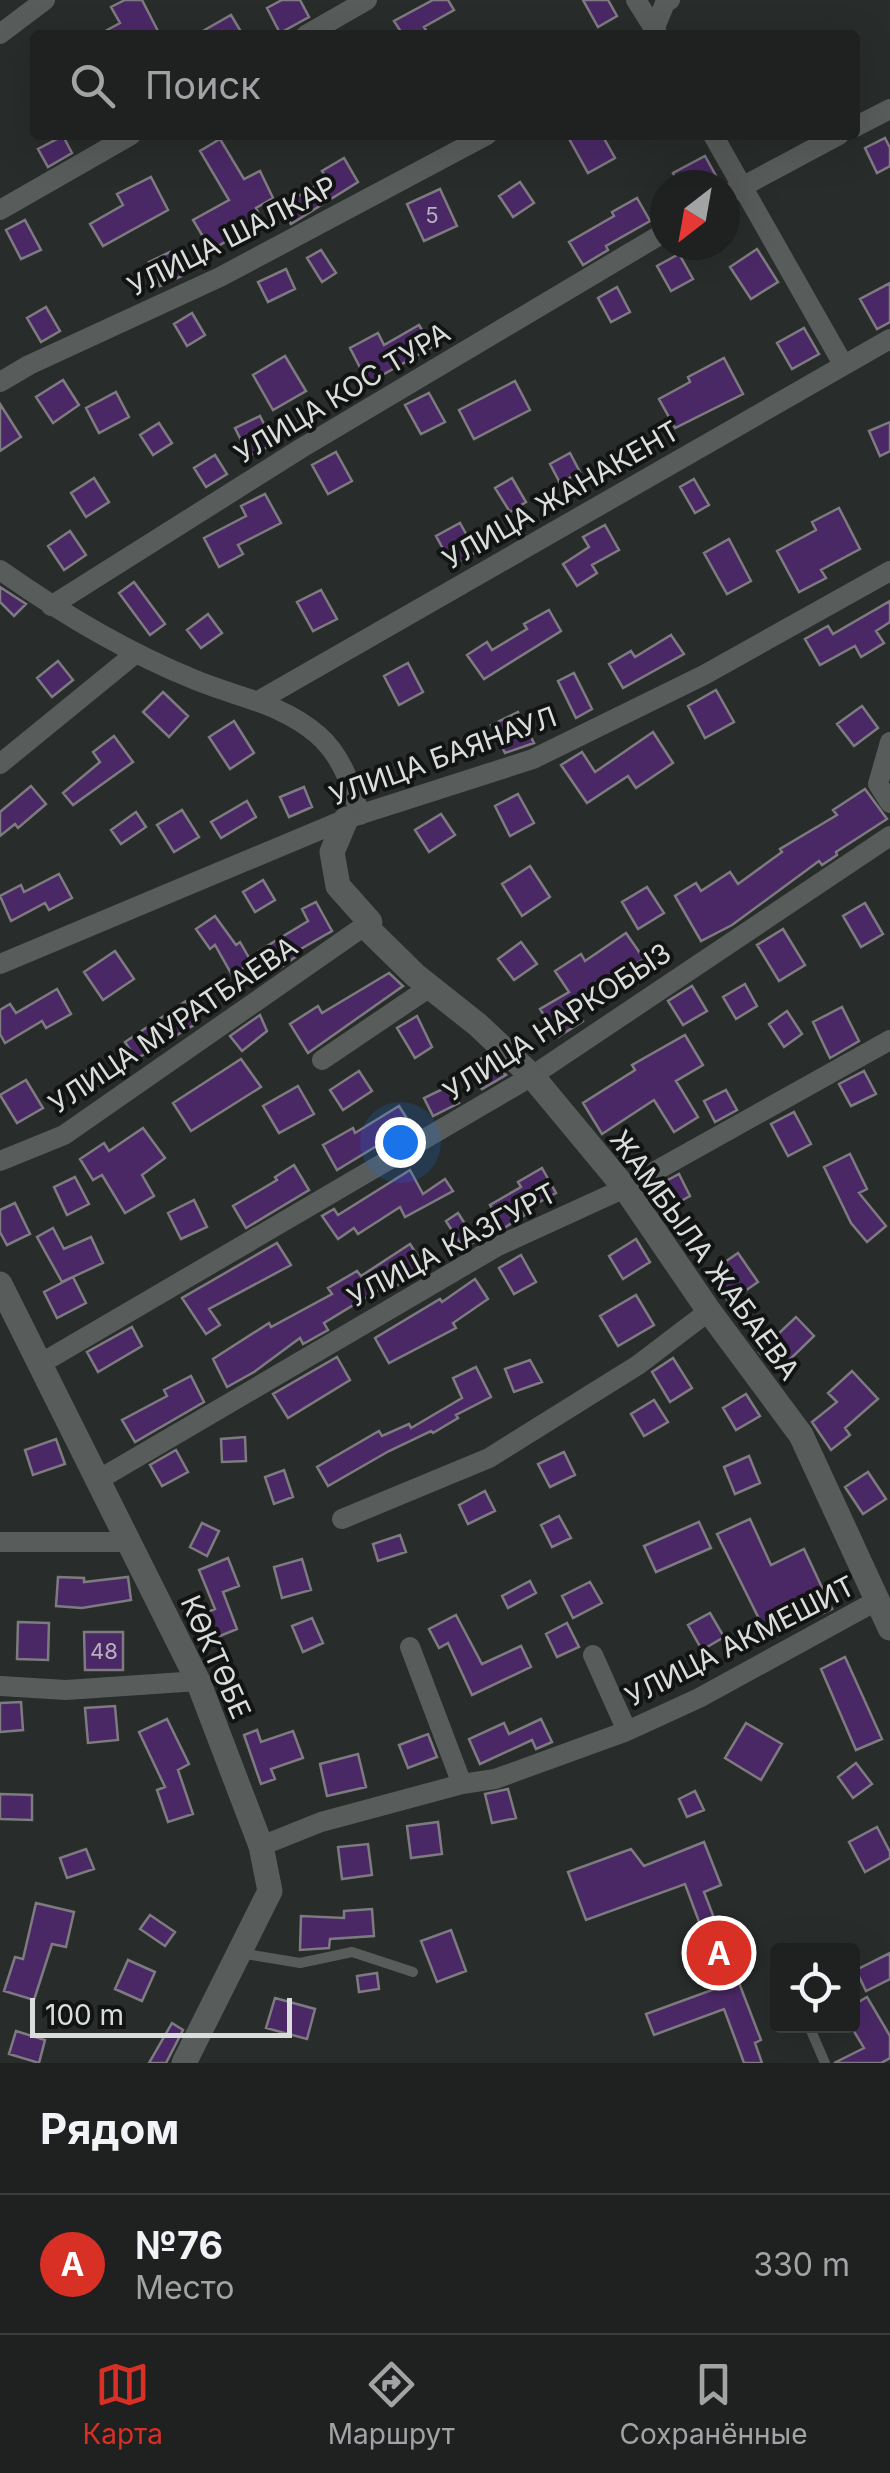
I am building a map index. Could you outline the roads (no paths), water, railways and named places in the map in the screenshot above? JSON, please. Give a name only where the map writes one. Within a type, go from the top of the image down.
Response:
[{"type":"street","points":[[0,34],[44,0]]},
{"type":"street","points":[[315,30],[367,0]]},
{"type":"street","points":[[636,0],[653,30]]},
{"type":"street","points":[[656,30],[664,3],[670,0]]},
{"type":"street","points":[[860,124],[890,109]]},
{"type":"street","points":[[0,210],[122,140]]},
{"type":"street","name":"УЛИЦА ШАЛКАР","points":[[0,382],[220,277],[478,140]]},
{"type":"street","points":[[714,140],[725,170]]},
{"type":"street","points":[[740,187],[830,140]]},
{"type":"street","points":[[740,202],[842,364]]},
{"type":"street","name":"УЛИЦА КОС ТУРА","points":[[52,606],[300,449],[650,241]]},
{"type":"street","name":"УЛИЦА ЖАНАКЕНТ","points":[[260,700],[890,339]]},
{"type":"street","points":[[0,570],[52,606],[136,654],[196,681],[260,700],[318,735],[348,773],[353,817]]},
{"type":"street","name":"УЛИЦА БАЯНАУЛ","points":[[0,964],[353,817],[533,758],[704,675],[890,571]]},
{"type":"street","points":[[0,764],[136,654]]},
{"type":"street","points":[[890,742],[878,784],[890,803]]},
{"type":"street","name":"ЖАМБЫЛА ЖАБАЕВА","points":[[353,817],[332,852],[338,886],[370,922],[366,927],[532,1076],[625,1188],[800,1435],[890,1628]]},
{"type":"street","name":"УЛИЦА НАРКОБЫЗ","points":[[40,1364],[532,1076],[890,836]]},
{"type":"street","name":"УЛИЦА МУРАТБАЕВА","points":[[0,1160],[64,1135],[370,922]]},
{"type":"street","points":[[322,1060],[430,987]]},
{"type":"street","name":"УЛИЦА КАЗГУРТ","points":[[98,1480],[496,1247],[625,1188],[890,1040]]},
{"type":"street","name":"КӨКТӨБЕ","points":[[3,1299],[40,1364],[198,1681],[261,1846],[270,1892],[184,2063]]},
{"type":"street","points":[[342,1520],[489,1458],[638,1365],[709,1310]]},
{"type":"street","points":[[0,1542],[129,1542]]},
{"type":"street","name":"УЛИЦА АКМЕШИТ","points":[[261,1846],[321,1822],[462,1784],[495,1779],[627,1731],[699,1698],[878,1600]]},
{"type":"street","points":[[410,1647],[462,1784]]},
{"type":"street","name":"УЛИЦА АКМЕШИТ","points":[[593,1655],[627,1731]]},
{"type":"street","points":[[0,1686],[66,1690],[198,1681]]},
{"type":"lane","points":[[239,1953],[300,1963],[352,1952],[413,1972]]},
{"type":"lane","points":[[812,2033],[825,2063]]},
{"type":"place","name":"№76","points":[[719,1953]]}]
